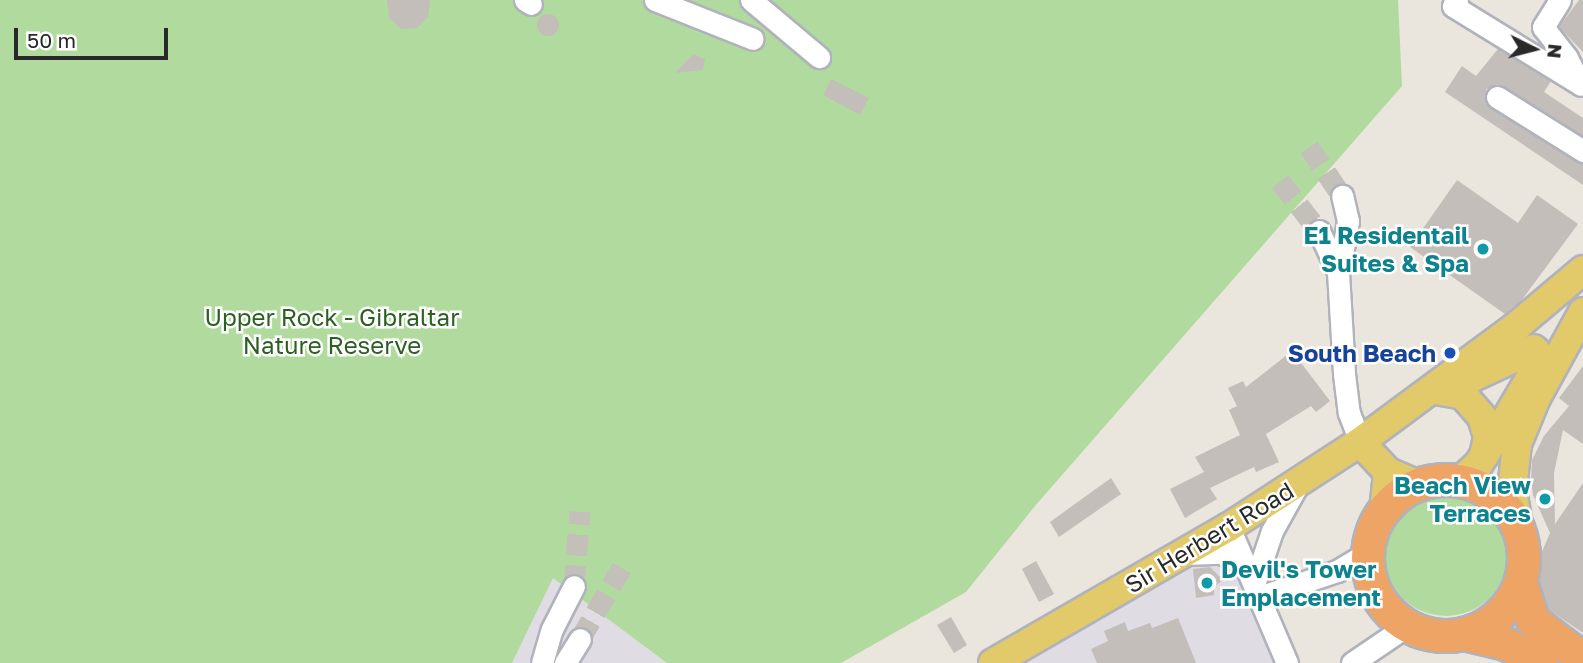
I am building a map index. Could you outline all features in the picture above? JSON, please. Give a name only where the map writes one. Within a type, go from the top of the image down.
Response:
[{"type":"highway","points":[[1541,663],[1506,644],[1464,634],[1439,636],[1415,630],[1395,617],[1379,599],[1370,576],[1368,552],[1384,511],[1419,485],[1460,481],[1499,500],[1519,530],[1524,556],[1521,583],[1533,621],[1583,659]]},
{"type":"highway","points":[[1464,634],[1493,621],[1521,583]]},
{"type":"main road","points":[[1430,395],[1583,270]]},
{"type":"main road","points":[[1519,530],[1512,489],[1514,456],[1557,339],[1563,314],[1550,308],[1533,313]]},
{"type":"main road","points":[[1533,313],[1525,336],[1557,339]]},
{"type":"main road","points":[[1430,395],[1557,339]]},
{"type":"main road","points":[[1460,481],[1484,457],[1539,363],[1557,339]]},
{"type":"main road","points":[[1430,395],[1463,395],[1482,417],[1488,437],[1484,457]]},
{"type":"main road","name":"Sir Herbert Road","points":[[993,663],[1229,527],[1430,395]]},
{"type":"main road","points":[[1360,442],[1388,472],[1419,485]]},
{"type":"main road","points":[[1384,511],[1388,472]]},
{"type":"street","points":[[655,0],[753,39]]},
{"type":"street","points":[[751,0],[819,57]]},
{"type":"street","points":[[1457,0],[1453,6],[1581,85]]},
{"type":"street","points":[[1560,0],[1543,27],[1567,58],[1581,85]]},
{"type":"street","points":[[1497,97],[1583,151]]},
{"type":"street","points":[[1342,196],[1348,221],[1338,272],[1344,374],[1349,413],[1360,442]]},
{"type":"street","points":[[1319,231],[1338,272]]},
{"type":"street","points":[[1253,582],[1272,531],[1301,480]]},
{"type":"street","points":[[1229,527],[1287,663]]},
{"type":"street","points":[[1181,554],[1221,553],[1253,582],[1337,571],[1368,552]]},
{"type":"street","points":[[542,663],[551,629],[574,586]]},
{"type":"street","points":[[1352,663],[1399,631],[1415,630]]},
{"type":"street","points":[[565,663],[580,639]]},
{"type":"shaded area","points":[[1198,558],[1236,567],[1273,663],[1010,663]]},
{"type":"shaded area","points":[[553,577],[667,663],[512,663]]},
{"type":"green space","name":"Upper Rock - Gibraltar Nature Reserve","points":[[0,0],[1398,0],[1402,86],[1035,506],[966,592],[841,663],[667,663],[553,578],[512,663],[0,663]]},
{"type":"green space","points":[[1446,494],[1470,498],[1489,512],[1503,531],[1507,555],[1503,579],[1489,598],[1470,612],[1446,616],[1422,612],[1403,598],[1389,579],[1385,555],[1389,531],[1403,512],[1422,498]]},
{"type":"building","points":[[387,0],[430,0],[428,17],[417,28],[401,29],[389,18]]},
{"type":"building","points":[[1579,0],[1583,0],[1583,52],[1559,27]]},
{"type":"building","points":[[548,14],[556,17],[559,25],[556,33],[548,36],[540,33],[537,25],[540,17]]},
{"type":"building","points":[[1498,49],[1551,81],[1544,92],[1583,118],[1583,136],[1503,86],[1486,89],[1486,104],[1583,164],[1583,185],[1445,92],[1462,66],[1476,76]]},
{"type":"building","points":[[693,54],[705,59],[703,70],[675,73]]},
{"type":"building","points":[[831,79],[869,98],[860,115],[823,95]]},
{"type":"building","name":"E1 Residentail Suites & Spa","points":[[1457,180],[1518,223],[1537,195],[1578,224],[1521,301],[1505,314],[1410,247]]},
{"type":"building","points":[[1292,351],[1330,401],[1316,412],[1311,406],[1266,434],[1279,462],[1256,472],[1254,467],[1210,488],[1217,499],[1185,518],[1170,489],[1204,472],[1195,457],[1240,435],[1229,410],[1237,406],[1228,388],[1243,381],[1246,387]]},
{"type":"building","name":"Beach View Terraces","points":[[1583,366],[1583,444],[1563,430],[1554,473],[1555,524],[1583,483],[1583,633],[1549,610],[1534,570],[1550,533],[1533,495],[1531,479],[1532,460],[1544,436],[1569,406],[1559,398]]},
{"type":"building","points":[[1111,478],[1121,494],[1059,537],[1050,522]]},
{"type":"building","points":[[1036,561],[1054,594],[1039,602],[1022,569]]},
{"type":"building","name":"Devil's Tower Emplacement","points":[[1210,567],[1223,580],[1214,587],[1214,595],[1196,598],[1193,569]]},
{"type":"building","points":[[951,617],[967,645],[954,653],[937,625]]},
{"type":"building","points":[[1178,618],[1196,663],[1097,663],[1091,649],[1108,641],[1104,631],[1125,622],[1128,631],[1150,623],[1152,628]]},
{"type":"tunnel","points":[[1309,147],[1342,196]]},
{"type":"tunnel","points":[[1280,181],[1319,231]]},
{"type":"tunnel","points":[[574,586],[580,511]]},
{"type":"tunnel","points":[[580,639],[627,559]]},
{"type":"place","name":"E1 Residentail Suites & Spa","points":[[1483,249]]},
{"type":"place","name":"South Beach","points":[[1450,353]]},
{"type":"place","name":"Beach View Terraces","points":[[1545,499]]},
{"type":"place","name":"Devil's Tower Emplacement","points":[[1207,583]]}]
